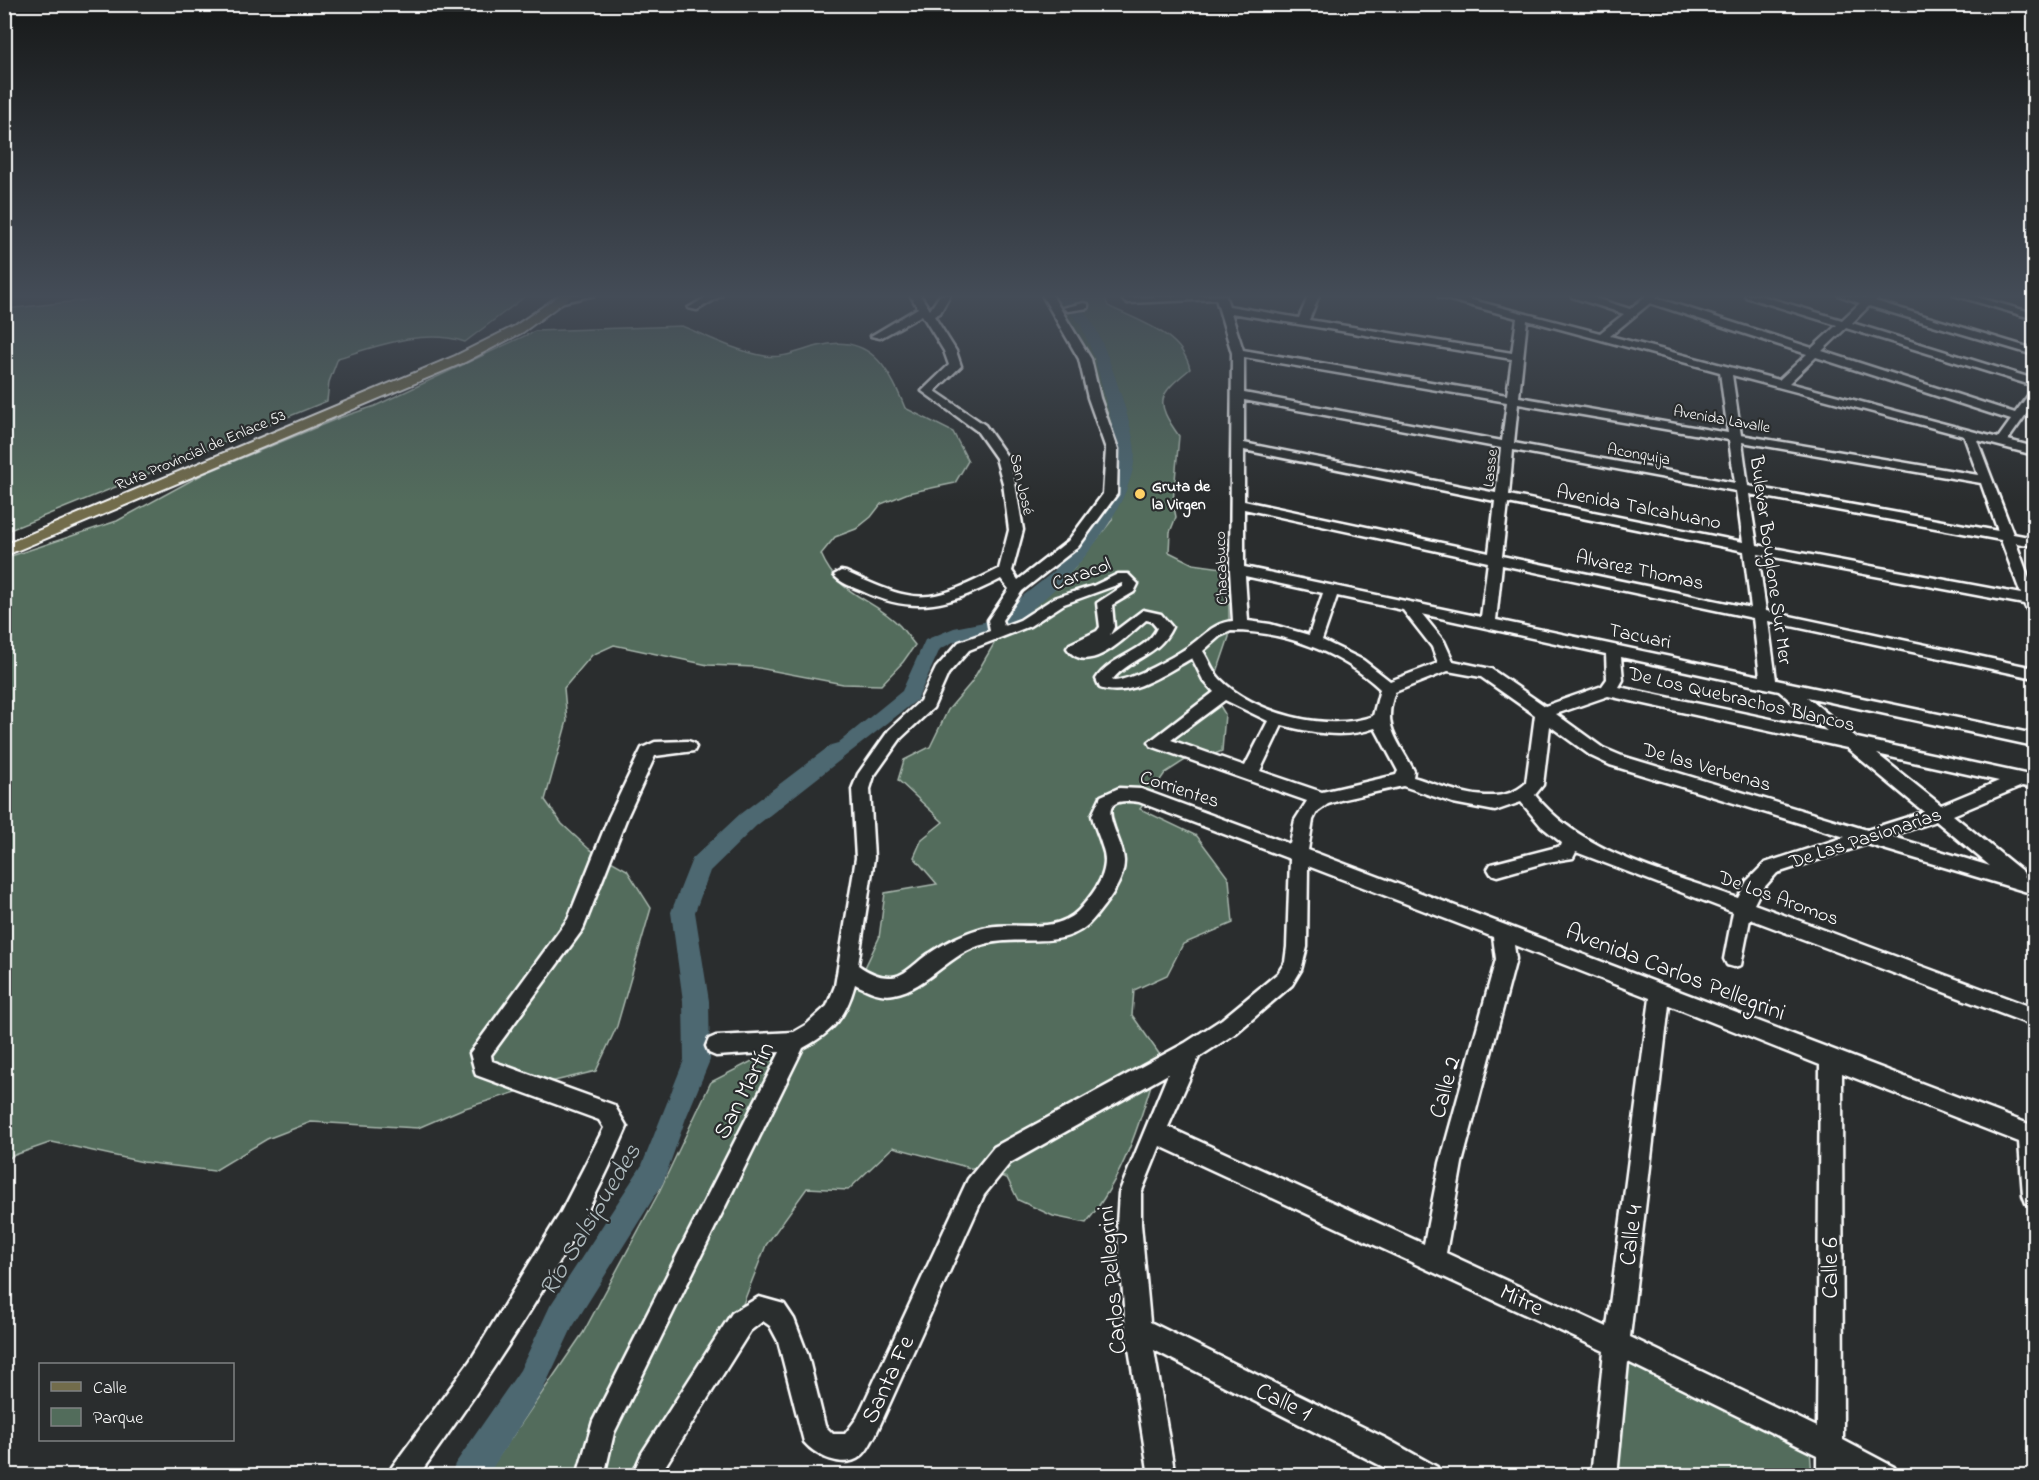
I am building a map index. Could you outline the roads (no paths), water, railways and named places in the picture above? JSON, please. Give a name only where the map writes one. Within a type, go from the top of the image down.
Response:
[{"type":"main road","name":"Ruta Provincial de Enlace 53","points":[[4,542],[432,364]]},
{"type":"main road","name":"Ruta Provincial de Enlace 53","points":[[4,551],[446,364]]},
{"type":"street","name":"San José","points":[[954,364],[955,366],[928,391],[981,428],[1002,458],[1009,483],[1016,530],[1005,571]]},
{"type":"street","points":[[996,627],[1017,588],[1073,544],[1110,494],[1113,449],[1094,398],[1086,364]]},
{"type":"street","name":"Chacabuco","points":[[1238,364],[1237,570],[1241,627]]},
{"type":"street","name":"Avenida Lavalle","points":[[1304,364],[1986,480]]},
{"type":"street","name":"Lasse","points":[[1488,623],[1516,364]]},
{"type":"street","points":[[1700,364],[2034,451]]},
{"type":"street","points":[[1780,385],[1802,364]]},
{"type":"street","points":[[1852,364],[2017,418]]},
{"type":"street","points":[[1973,364],[2034,383]]},
{"type":"street","name":"Bulevar Bouglone Sur Mer","points":[[1726,371],[1760,614],[1776,684]]},
{"type":"street","points":[[2001,442],[2034,395]]},
{"type":"street","name":"Aconquija","points":[[1239,396],[2034,542]]},
{"type":"street","points":[[1969,434],[2033,604]]},
{"type":"street","name":"Avenida Talcahuano","points":[[1237,445],[2033,604]]},
{"type":"street","name":"Alvarez Thomas","points":[[1237,504],[2034,673]]},
{"type":"street","name":"Tacuari","points":[[1237,570],[1331,592],[1488,623],[2034,740]]},
{"type":"street","points":[[842,575],[896,599],[916,603],[929,602],[968,588],[1005,571],[1007,579],[1017,588]]},
{"type":"street","name":"Caracol","points":[[996,627],[1024,623],[1059,601],[1098,589],[1123,577],[1131,584],[1129,589],[1104,603],[1107,627],[1103,634],[1075,648],[1080,654],[1085,655],[1102,649],[1143,615],[1156,617],[1165,627],[1163,634],[1146,650],[1124,661],[1104,679],[1106,684],[1120,686],[1194,651],[1215,632],[1231,626],[1241,627]]},
{"type":"street","points":[[1314,642],[1331,592]]},
{"type":"street","points":[[1403,780],[1406,771],[1384,735],[1379,708],[1388,688],[1447,665],[1439,645],[1408,607]]},
{"type":"street","name":"San Martín","points":[[590,1476],[602,1430],[796,1041],[813,1032],[836,1012],[850,970],[865,858],[861,789],[866,774],[895,734],[927,704],[941,672],[964,646],[996,627]]},
{"type":"street","points":[[1241,627],[1287,634],[1314,642],[1360,664],[1377,675],[1388,688]]},
{"type":"street","points":[[1194,651],[1200,657],[1205,672],[1224,693],[1256,711],[1293,722],[1344,729],[1368,726],[1380,720]]},
{"type":"street","points":[[1608,690],[1615,680],[1613,651]]},
{"type":"street","name":"De las Verbenas","points":[[1447,665],[1494,678],[1596,752],[1616,761],[1872,836],[2031,888]]},
{"type":"street","points":[[1776,684],[2031,888]]},
{"type":"street","name":"De Los Quebrachos Blancos","points":[[1543,715],[1556,706],[1608,690],[2028,781]]},
{"type":"street","points":[[1224,693],[1156,742],[1322,799]]},
{"type":"street","points":[[1192,1050],[1229,1026],[1285,979],[1294,964],[1297,947],[1300,853],[1304,820],[1311,807],[1322,799],[1403,780],[1453,796],[1495,804],[1525,794],[1534,785],[1543,715]]},
{"type":"street","points":[[1250,774],[1278,717]]},
{"type":"street","points":[[401,1476],[479,1370],[569,1220],[616,1127],[606,1112],[483,1068],[480,1053],[576,924],[618,816],[648,752],[655,748],[688,747]]},
{"type":"street","name":"De Las Pasionarias","points":[[1734,959],[1748,892],[1756,879],[1771,868],[1938,814],[2028,781]]},
{"type":"street","name":"Corrientes","points":[[850,970],[866,981],[889,986],[913,979],[928,964],[971,939],[999,932],[1053,933],[1070,927],[1084,918],[1112,877],[1115,859],[1100,820],[1102,806],[1111,797],[1126,794],[1141,796],[1300,853]]},
{"type":"street","name":"De Los Aromos","points":[[1525,794],[1548,824],[1572,842],[1636,869],[2034,1017]]},
{"type":"street","points":[[1497,868],[1547,855],[1567,854],[1572,842]]},
{"type":"street","name":"Avenida Carlos Pellegrini","points":[[1300,853],[1660,995],[2032,1136]]},
{"type":"street","name":"Calle 2","points":[[1433,1258],[1451,1163],[1506,959],[1502,932]]},
{"type":"street","name":"Calle 4","points":[[1604,1476],[1617,1344],[1660,995]]},
{"type":"street","points":[[716,1046],[796,1041]]},
{"type":"street","name":"Carlos Pellegrini","points":[[1162,1476],[1138,1329],[1129,1224],[1130,1193],[1154,1132],[1192,1050]]},
{"type":"street","name":"Santa Fe","points":[[645,1476],[651,1462],[741,1322],[759,1309],[771,1310],[778,1315],[788,1333],[813,1432],[823,1444],[829,1447],[836,1449],[852,1447],[866,1427],[976,1187],[991,1167],[1002,1155],[1192,1050]]},
{"type":"street","name":"Calle 6","points":[[1830,1476],[1831,1060]]},
{"type":"street","name":"Mitre","points":[[1154,1132],[1433,1258],[1764,1413],[1885,1476]]},
{"type":"street","points":[[2032,1136],[2034,1195]]},
{"type":"street","name":"Calle 1","points":[[1138,1329],[1376,1447],[1428,1476]]},
{"type":"waterway","name":"Río Salsipuedes","points":[[848,744],[910,695],[932,645],[961,632],[989,628],[1017,610],[1059,576],[1088,541],[1121,488],[1127,450],[1103,364]]},
{"type":"waterway","name":"Río Salsipuedes","points":[[467,1476],[531,1381],[561,1317],[653,1173],[672,1118],[697,1060],[696,1001],[683,912],[700,866],[748,820],[838,751]]},
{"type":"place","name":"Gruta de la Virgen","points":[[1140,494]]}]
